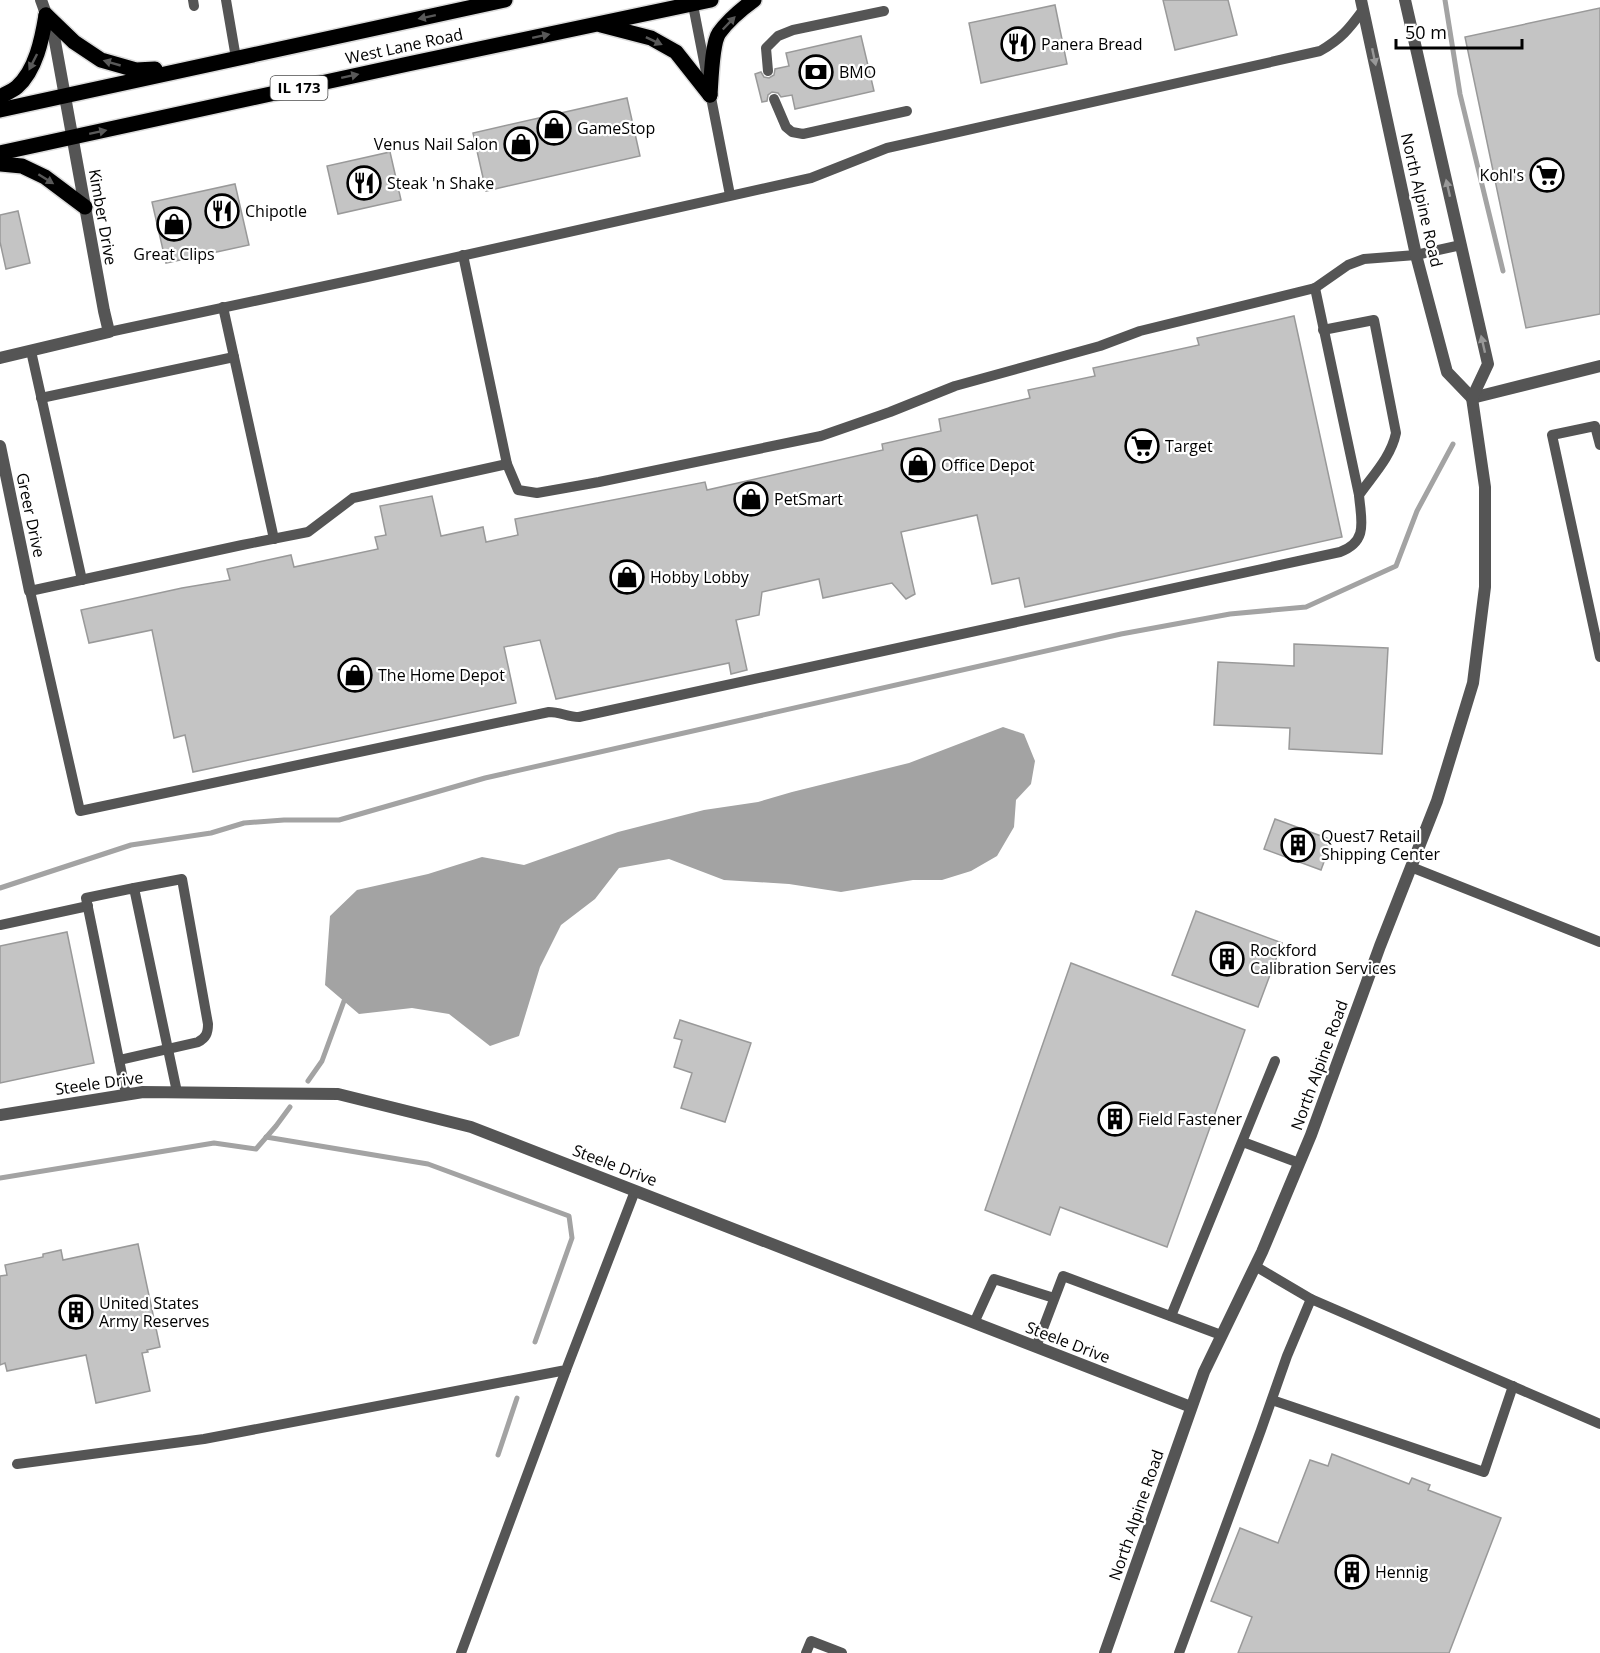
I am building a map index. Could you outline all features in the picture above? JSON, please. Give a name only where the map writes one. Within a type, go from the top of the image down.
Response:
[{"type":"main road","name":"West Lane Road","points":[[0,110],[505,0]]},
{"type":"main road","name":"West Lane Road","points":[[0,153],[692,2],[711,0]]},
{"type":"main road","points":[[710,95],[718,35],[754,0]]},
{"type":"main road","points":[[46,15],[74,42],[101,60],[136,70],[191,68]]},
{"type":"main road","points":[[0,97],[17,87],[27,75],[40,48],[46,15]]},
{"type":"main road","points":[[598,24],[651,38],[676,52],[710,95]]},
{"type":"main road","points":[[0,164],[22,166],[45,177],[85,207]]},
{"type":"street","name":"Kimber Drive","points":[[41,0],[54,36],[109,332]]},
{"type":"street","name":"North Alpine Road","points":[[1105,1653],[1203,1372],[1255,1266],[1311,1135],[1380,946],[1437,801],[1473,683],[1485,587],[1485,487],[1472,398],[1488,364],[1405,0]]},
{"type":"street","name":"North Alpine Road","points":[[1362,5],[1416,255],[1447,372],[1472,398]]},
{"type":"street","points":[[0,358],[109,332]]},
{"type":"street","points":[[1472,398],[1600,366]]},
{"type":"street","name":"Greer Drive","points":[[0,446],[30,591]]},
{"type":"street","name":"Steele Drive","points":[[0,1115],[143,1092],[338,1094],[471,1127],[1191,1407]]},
{"type":"lane","points":[[226,0],[236,58]]},
{"type":"lane","points":[[692,2],[730,195]]},
{"type":"lane","points":[[109,332],[811,178],[887,148],[1320,51],[1336,42],[1346,32],[1362,5]]},
{"type":"lane","points":[[768,70],[766,48],[778,36],[793,30],[884,11]]},
{"type":"lane","points":[[774,99],[786,127],[792,132],[803,134],[907,111]]},
{"type":"lane","points":[[464,255],[507,464],[518,489],[537,493],[646,473],[821,436],[955,386],[1100,346],[1140,331],[1315,288],[1348,265],[1364,259],[1416,255],[1461,245]]},
{"type":"lane","points":[[507,464],[353,498],[308,532],[30,591],[80,811],[549,712],[579,717],[1351,548],[1360,537],[1362,526],[1359,495],[1315,288]]},
{"type":"lane","points":[[223,307],[274,538]]},
{"type":"lane","points":[[1323,330],[1374,320],[1396,433],[1394,444],[1359,495]]},
{"type":"lane","points":[[31,351],[82,580]]},
{"type":"lane","points":[[41,398],[234,357]]},
{"type":"lane","points":[[1600,445],[1595,426],[1552,435],[1600,657]]},
{"type":"lane","points":[[1411,867],[1600,942]]},
{"type":"lane","points":[[119,1060],[198,1042],[205,1039],[208,1033],[182,879],[86,898],[88,906],[119,1060],[126,1094]]},
{"type":"lane","points":[[134,888],[177,1092]]},
{"type":"lane","points":[[0,925],[88,906]]},
{"type":"lane","points":[[1171,1316],[1275,1061]]},
{"type":"lane","points":[[1243,1142],[1299,1163]]},
{"type":"lane","points":[[461,1653],[635,1191]]},
{"type":"lane","points":[[1255,1266],[1311,1299],[1600,1424]]},
{"type":"lane","points":[[1036,1347],[1063,1276],[1221,1335]]},
{"type":"lane","points":[[974,1323],[994,1279],[1054,1298]]},
{"type":"lane","points":[[1179,1653],[1287,1356],[1311,1299]]},
{"type":"lane","points":[[17,1464],[204,1439],[566,1370]]},
{"type":"lane","points":[[1272,1400],[1484,1472],[1513,1386]]},
{"type":"lane","points":[[806,1653],[812,1641],[843,1653]]},
{"type":"shaded area","points":[[1003,727],[1024,734],[1035,761],[1031,784],[1016,800],[1014,827],[997,856],[971,871],[942,880],[913,880],[841,892],[789,884],[724,880],[669,859],[619,868],[595,899],[561,925],[540,967],[519,1036],[490,1046],[449,1014],[412,1008],[359,1014],[325,985],[330,916],[357,890],[428,874],[482,857],[524,865],[618,832],[704,810],[758,802],[909,763]]},
{"type":"building","points":[[1163,0],[1228,0],[1237,35],[1175,50]]},
{"type":"building","name":"Panera Bread","points":[[1055,5],[1067,64],[981,83],[969,23]]},
{"type":"building","name":"Kohl's","points":[[1600,8],[1600,314],[1526,328],[1465,37]]},
{"type":"building","name":"BMO","points":[[861,36],[874,91],[795,109],[792,95],[781,97],[778,93],[772,92],[768,95],[767,101],[762,102],[755,74],[761,72],[764,77],[769,78],[774,75],[775,69],[789,66],[786,53]]},
{"type":"building","points":[[627,98],[640,156],[486,191],[473,133]]},
{"type":"building","name":"Steak 'n Shake","points":[[390,152],[401,200],[338,214],[327,166]]},
{"type":"building","points":[[235,184],[249,245],[166,263],[152,202]]},
{"type":"building","points":[[18,211],[30,263],[6,269],[0,242],[0,215]]},
{"type":"building","points":[[1294,316],[1342,537],[1025,607],[1019,578],[992,584],[977,515],[901,532],[915,594],[906,599],[892,583],[823,598],[819,579],[762,592],[759,615],[736,620],[747,670],[731,674],[729,663],[556,699],[540,640],[504,647],[516,703],[193,772],[185,735],[174,738],[152,630],[89,643],[81,610],[230,580],[227,569],[291,555],[294,567],[378,549],[375,537],[386,535],[380,506],[432,496],[441,536],[483,527],[486,542],[518,535],[515,519],[705,482],[707,490],[883,450],[882,444],[941,431],[939,419],[1030,398],[1028,390],[1095,376],[1093,368],[1199,345],[1197,338]]},
{"type":"building","points":[[1294,644],[1388,648],[1382,754],[1289,749],[1290,728],[1214,725],[1218,662],[1294,666]]},
{"type":"building","name":"Quest7 Retail Shipping Center","points":[[1275,819],[1332,840],[1321,870],[1264,849]]},
{"type":"building","name":"Rockford Calibration Services","points":[[1196,911],[1282,943],[1258,1007],[1172,975]]},
{"type":"building","points":[[67,932],[94,1063],[0,1083],[0,946]]},
{"type":"building","name":"Field Fastener","points":[[1071,963],[1245,1030],[1167,1247],[1060,1207],[1050,1235],[985,1210]]},
{"type":"building","points":[[680,1020],[751,1043],[725,1122],[681,1108],[692,1073],[674,1067],[682,1040],[674,1038]]},
{"type":"building","name":"United States Army Reserves","points":[[138,1244],[160,1347],[142,1353],[150,1391],[96,1403],[86,1355],[7,1371],[5,1363],[0,1365],[0,1276],[7,1275],[5,1265],[43,1257],[43,1254],[61,1250],[63,1260]]},
{"type":"building","name":"Hennig","points":[[1332,1454],[1409,1484],[1412,1478],[1430,1485],[1428,1490],[1501,1518],[1449,1653],[1238,1653],[1252,1617],[1211,1601],[1240,1528],[1278,1543],[1310,1460],[1328,1466]]},
{"type":"waterway","points":[[1445,0],[1460,94],[1503,271]]},
{"type":"waterway","points":[[0,888],[131,845],[211,833],[244,823],[339,820],[485,778],[1121,634],[1230,614],[1306,607],[1396,566],[1417,511],[1453,444]]},
{"type":"waterway","points":[[308,1081],[322,1061],[347,996]]},
{"type":"waterway","points":[[0,1178],[214,1143],[256,1149],[290,1107]]},
{"type":"waterway","points":[[266,1137],[428,1164],[569,1216],[572,1238],[535,1342]]},
{"type":"waterway","points":[[498,1455],[517,1398]]},
{"type":"place","name":"Panera Bread","points":[[1018,44]]},
{"type":"place","name":"BMO","points":[[816,72]]},
{"type":"place","name":"GameStop","points":[[554,128]]},
{"type":"place","name":"Venus Nail Salon","points":[[521,144]]},
{"type":"place","name":"Kohl's","points":[[1547,175]]},
{"type":"place","name":"Steak 'n Shake","points":[[364,183]]},
{"type":"place","name":"Chipotle","points":[[222,211]]},
{"type":"place","name":"Great Clips","points":[[174,224]]},
{"type":"place","name":"Target","points":[[1142,446]]},
{"type":"place","name":"Office Depot","points":[[918,465]]},
{"type":"place","name":"PetSmart","points":[[751,499]]},
{"type":"place","name":"Hobby Lobby","points":[[627,577]]},
{"type":"place","name":"The Home Depot","points":[[355,675]]},
{"type":"place","name":"Quest7 Retail Shipping Center","points":[[1298,845]]},
{"type":"place","name":"Rockford Calibration Services","points":[[1227,959]]},
{"type":"place","name":"Field Fastener","points":[[1115,1119]]},
{"type":"place","name":"United States Army Reserves","points":[[76,1312]]},
{"type":"place","name":"Hennig","points":[[1352,1572]]}]
